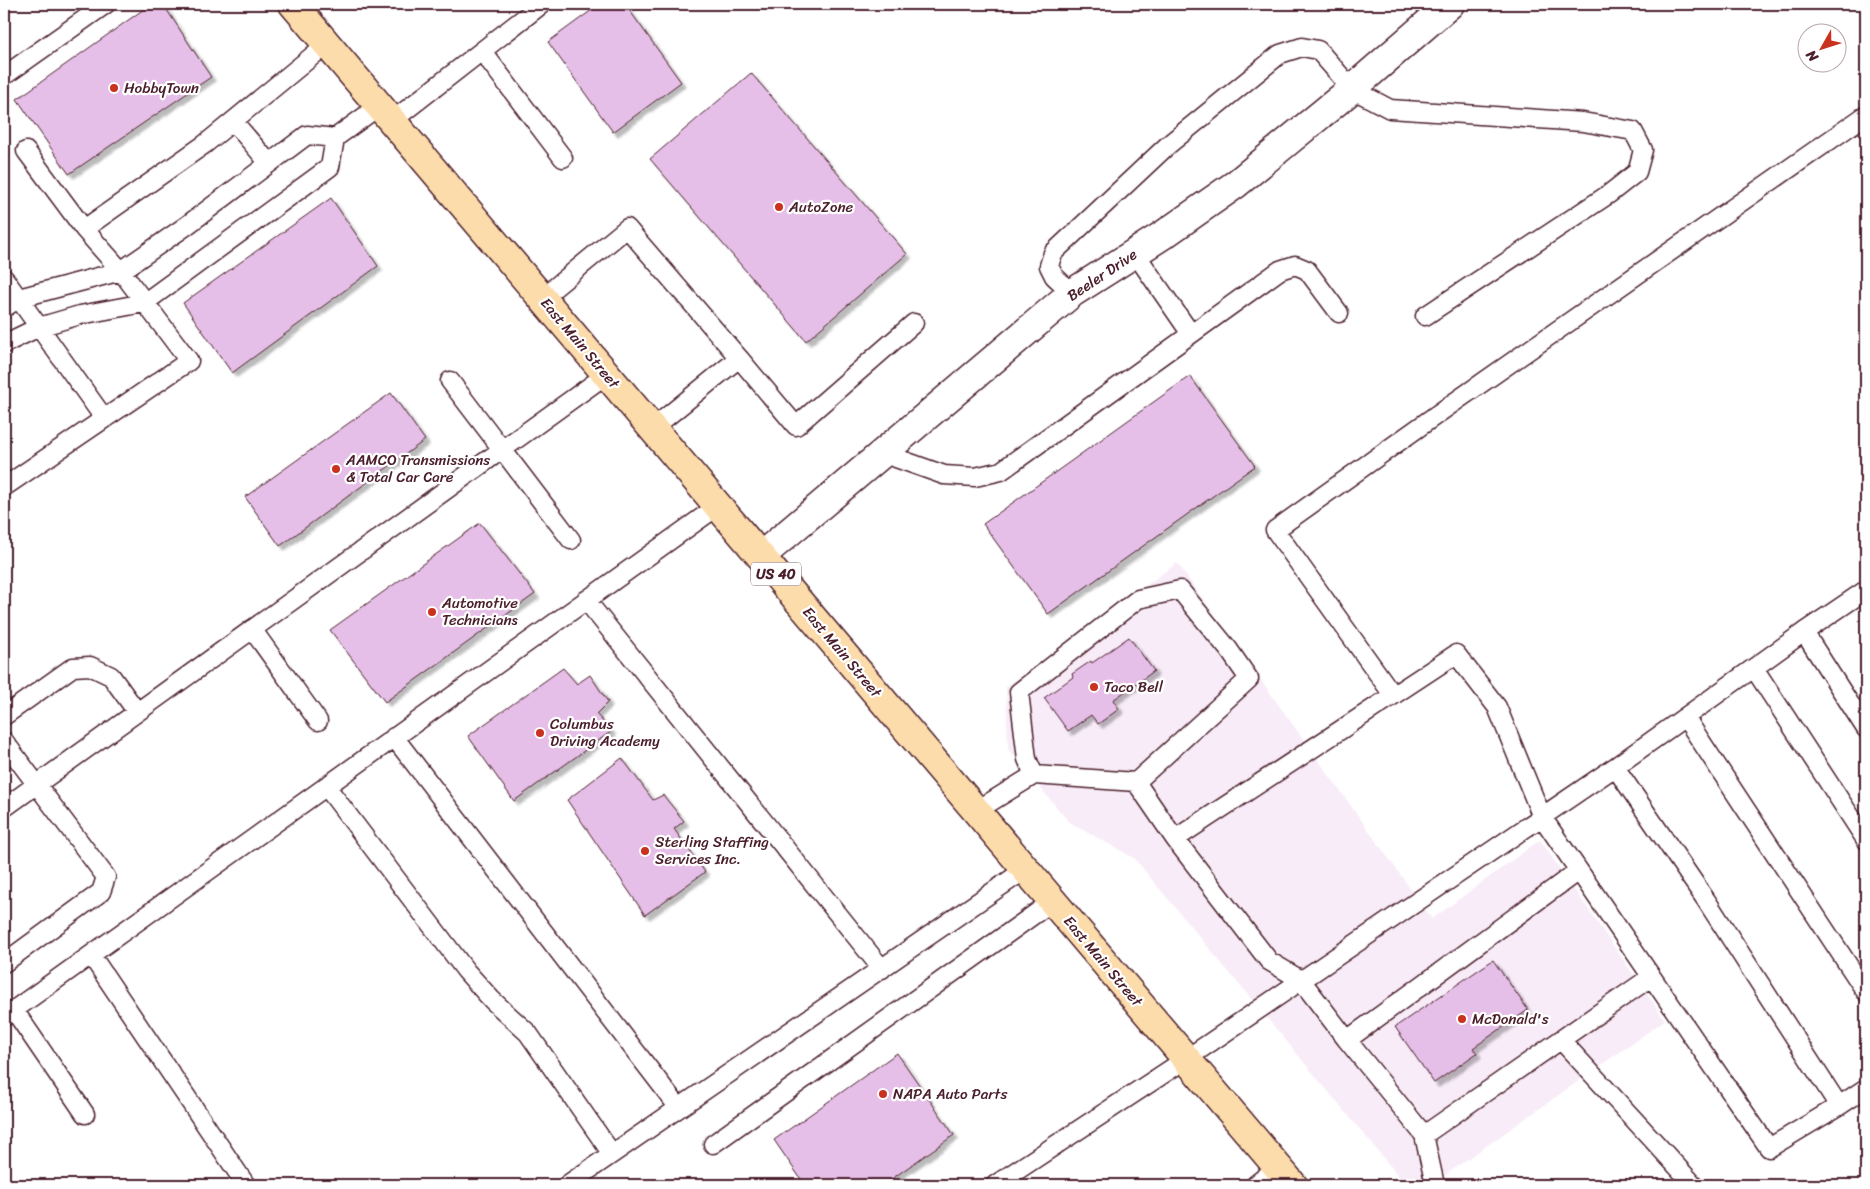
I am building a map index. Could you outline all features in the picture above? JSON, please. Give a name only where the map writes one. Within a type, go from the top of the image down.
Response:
[{"type":"main road","name":"East Main Street","points":[[293,4],[1285,1176]]},
{"type":"street","name":"Beeler Drive","points":[[761,556],[1072,293],[1135,253],[1236,184],[1352,89],[1450,4]]},
{"type":"lane","points":[[4,76],[106,4]]},
{"type":"lane","points":[[4,308],[19,298],[120,271],[186,226],[307,134],[335,138],[386,114],[482,51],[542,4]]},
{"type":"lane","points":[[84,228],[205,144],[327,44]]},
{"type":"lane","points":[[1072,293],[1054,276],[1049,266],[1053,253],[1168,145],[1280,54],[1302,47],[1318,50],[1352,89],[1390,109],[1583,122],[1633,131],[1643,150],[1637,172],[1609,194],[1425,316]]},
{"type":"lane","points":[[482,51],[563,158]]},
{"type":"lane","points":[[1394,695],[1274,530],[1866,115]]},
{"type":"lane","points":[[233,120],[269,163]]},
{"type":"lane","points":[[4,344],[39,327],[80,315],[144,303],[330,166],[335,138]]},
{"type":"lane","points":[[4,487],[189,361],[26,151]]},
{"type":"lane","points":[[542,298],[627,228],[796,426],[914,323]]},
{"type":"lane","points":[[1135,253],[1191,334]]},
{"type":"lane","points":[[882,453],[944,475],[975,477],[1001,470],[1280,270],[1294,265],[1307,270],[1339,313]]},
{"type":"lane","points":[[4,278],[104,418]]},
{"type":"lane","points":[[653,428],[739,358]]},
{"type":"lane","points":[[4,808],[607,374]]},
{"type":"lane","points":[[450,382],[571,540]]},
{"type":"lane","points":[[85,1114],[9,1013],[718,506]]},
{"type":"lane","points":[[976,811],[1034,775],[1136,782],[1249,678],[1229,650],[1180,590],[1138,599],[1019,692],[1027,758],[1034,775]]},
{"type":"lane","points":[[995,1185],[1186,1059],[1542,817],[1866,590]]},
{"type":"lane","points":[[586,600],[882,969]]},
{"type":"lane","points":[[252,629],[318,720]]},
{"type":"lane","points":[[1804,632],[1866,729]]},
{"type":"lane","points":[[1175,839],[1456,654],[1498,707],[1542,817],[1769,1148],[1866,1088]]},
{"type":"lane","points":[[4,716],[73,667],[90,666],[111,676],[137,712]]},
{"type":"lane","points":[[1754,668],[1866,840]]},
{"type":"lane","points":[[1685,717],[1866,992]]},
{"type":"lane","points":[[394,737],[679,1108]]},
{"type":"lane","points":[[4,741],[106,877],[101,892],[4,963]]},
{"type":"lane","points":[[1615,767],[1706,900],[1839,1106]]},
{"type":"lane","points":[[1136,782],[1175,839],[1269,961],[1301,980],[1424,1135],[1435,1185]]},
{"type":"lane","points":[[326,786],[466,971],[492,1000],[528,1033],[612,1154]]},
{"type":"lane","points":[[567,1185],[1026,869]]},
{"type":"lane","points":[[1347,1040],[1578,871]]},
{"type":"lane","points":[[713,1144],[1053,901]]},
{"type":"lane","points":[[91,955],[246,1185]]},
{"type":"lane","points":[[1424,1135],[1651,977]]},
{"type":"lane","points":[[1561,1040],[1694,1185]]},
{"type":"lane","points":[[1255,1185],[1285,1176]]},
{"type":"shaded area","points":[[1177,563],[1432,919],[1540,840],[1665,1020],[1431,1185],[1406,1185],[1134,858],[1069,822],[1008,749],[1006,687]]},
{"type":"building","name":"HobbyTown","points":[[151,4],[163,4],[211,77],[69,174],[17,99]]},
{"type":"building","points":[[600,4],[625,4],[681,82],[613,132],[548,42]]},
{"type":"building","name":"AutoZone","points":[[751,73],[907,254],[806,341],[650,159]]},
{"type":"building","points":[[331,198],[378,266],[232,373],[183,303]]},
{"type":"building","points":[[1190,376],[1255,466],[1048,614],[983,524]]},
{"type":"building","name":"AAMCO Transmissions & Total Car Care","points":[[391,393],[425,440],[280,546],[245,497]]},
{"type":"building","name":"Automotive Technicians","points":[[480,523],[535,594],[385,702],[330,630]]},
{"type":"building","name":"Taco Bell","points":[[1129,637],[1154,671],[1113,700],[1119,709],[1098,724],[1091,715],[1068,731],[1044,698],[1073,677],[1072,674],[1091,661],[1092,663]]},
{"type":"building","name":"Columbus Driving Academy","points":[[563,668],[577,684],[590,675],[608,702],[596,714],[612,731],[514,801],[468,736]]},
{"type":"building","name":"Sterling Staffing Services Inc.","points":[[622,758],[653,800],[663,795],[684,821],[674,829],[705,872],[645,915],[567,800]]},
{"type":"building","name":"McDonald's","points":[[1493,960],[1528,1010],[1473,1048],[1477,1053],[1434,1083],[1395,1027]]},
{"type":"building","name":"NAPA Auto Parts","points":[[897,1053],[954,1135],[883,1185],[805,1185],[774,1140]]},
{"type":"place","name":"HobbyTown","points":[[114,88]]},
{"type":"place","name":"AutoZone","points":[[779,207]]},
{"type":"place","name":"AAMCO Transmissions & Total Car Care","points":[[336,469]]},
{"type":"place","name":"Automotive Technicians","points":[[432,612]]},
{"type":"place","name":"Taco Bell","points":[[1094,687]]},
{"type":"place","name":"Columbus Driving Academy","points":[[540,733]]},
{"type":"place","name":"Sterling Staffing Services Inc.","points":[[645,851]]},
{"type":"place","name":"McDonald's","points":[[1462,1019]]},
{"type":"place","name":"NAPA Auto Parts","points":[[883,1094]]}]
